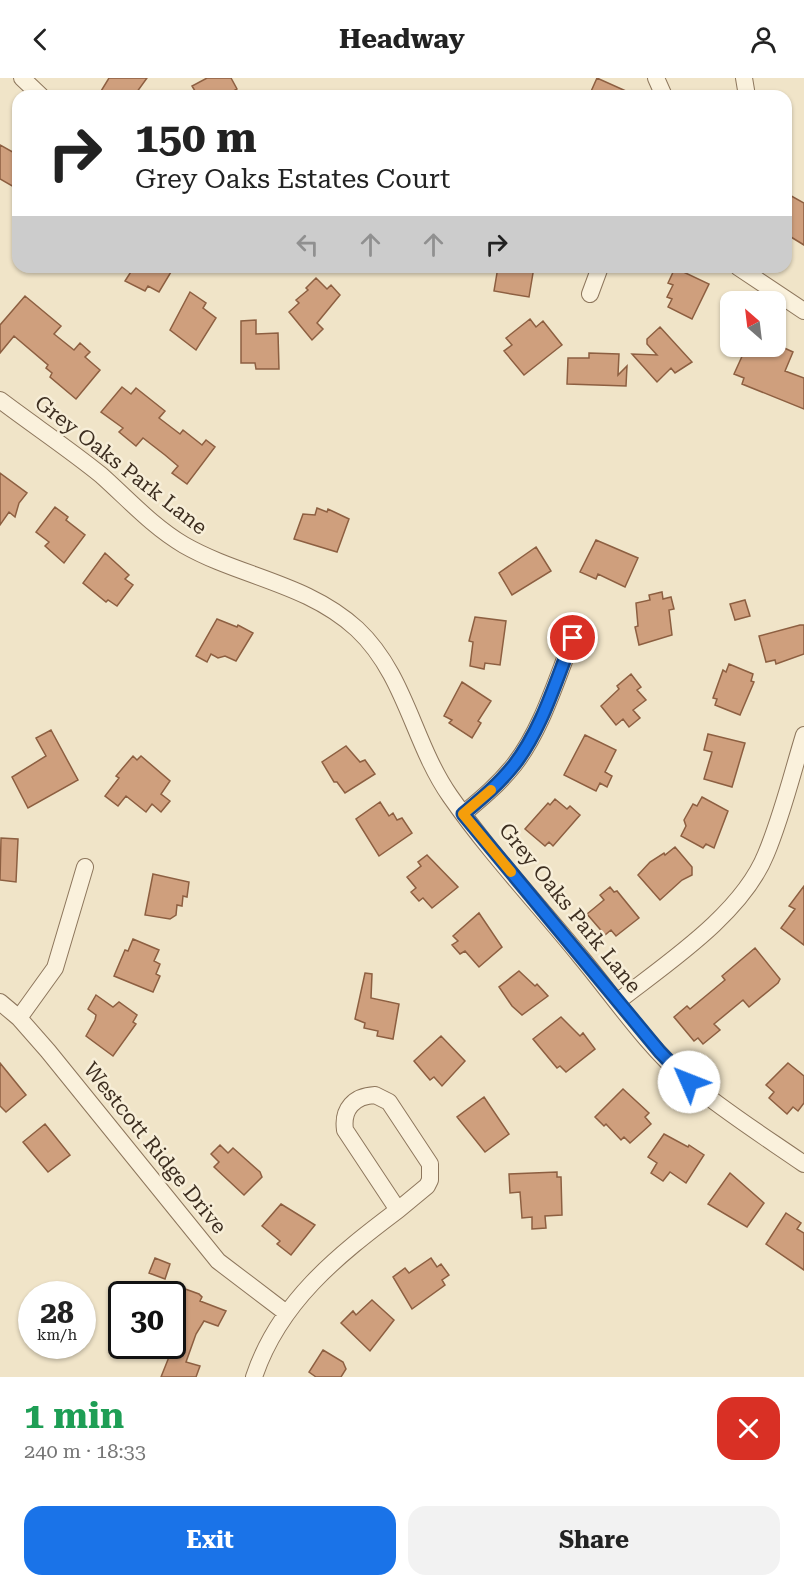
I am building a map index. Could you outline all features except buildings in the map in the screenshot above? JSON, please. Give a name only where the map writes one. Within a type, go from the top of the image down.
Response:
[{"type":"street","points":[[22,78],[35,90]]},
{"type":"street","points":[[590,294],[598,273]]},
{"type":"street","points":[[747,273],[804,311]]},
{"type":"street","name":"Grey Oaks Park Lane","points":[[0,400],[99,474],[152,522],[180,542],[210,559],[291,586],[328,606],[356,629],[387,665],[435,772],[463,814],[617,1002],[689,1082],[804,1164]]},
{"type":"street","points":[[463,814],[492,790],[515,764],[543,711],[573,638]]},
{"type":"street","points":[[617,1002],[730,908],[753,879],[766,854],[804,735]]},
{"type":"street","points":[[18,1018],[55,968],[85,867]]},
{"type":"street","name":"Westcott Ridge Drive","points":[[0,1002],[18,1018],[218,1261],[285,1312]]},
{"type":"street","points":[[254,1377],[285,1312],[321,1272],[347,1248],[398,1210],[427,1186],[430,1180],[430,1164],[389,1102],[375,1095],[360,1098],[353,1102],[345,1115],[345,1130],[398,1210]]},
{"type":"slow traffic","points":[[491,790],[463,814],[511,872]]},
{"type":"route","points":[[573,638],[543,711],[515,764],[492,790],[463,814],[660,1052],[689,1082]]}]
